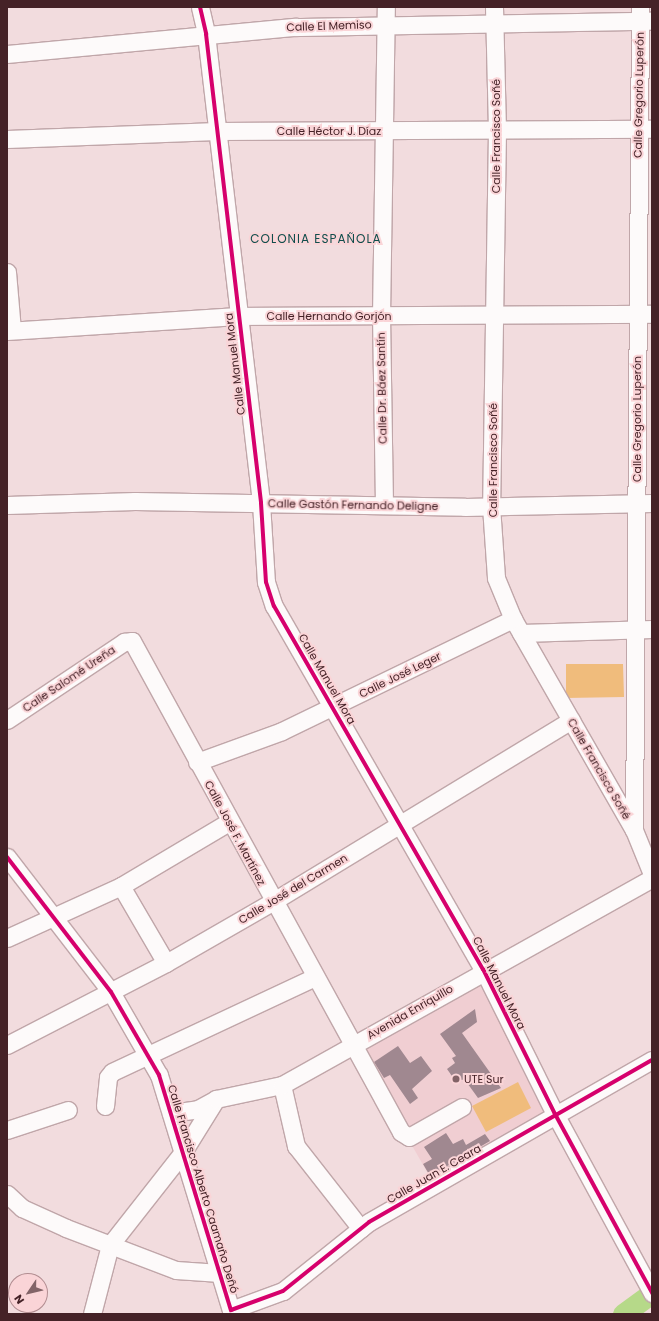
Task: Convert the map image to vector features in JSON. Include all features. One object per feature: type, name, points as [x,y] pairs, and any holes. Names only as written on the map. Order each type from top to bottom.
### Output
[{"type":"street","name":"Calle Manuel Mora","points":[[200,7],[206,34],[261,503],[266,582],[274,606],[400,823],[483,970],[555,1114],[652,1293]]},
{"type":"street","name":"Calle Francisco Soñé","points":[[494,7],[497,131],[491,506],[496,578],[517,626],[634,830],[652,874]]},
{"type":"street","name":"Calle El Memiso","points":[[7,54],[386,15],[494,25],[644,17]]},
{"type":"street","name":"Calle Dr. Báez Santín","points":[[384,506],[381,316],[386,15]]},
{"type":"street","name":"Calle Gregorio Luperón","points":[[634,830],[644,629],[644,17]]},
{"type":"street","name":"Calle Héctor J. Díaz","points":[[7,139],[217,130],[497,131],[645,129]]},
{"type":"street","points":[[7,272],[10,330]]},
{"type":"street","name":"Calle Hernando Gorjón","points":[[10,330],[238,316],[494,317],[644,314]]},
{"type":"street","name":"Calle Gastón Fernando Deligne","points":[[7,505],[261,503],[384,506],[491,506],[644,503]]},
{"type":"street","name":"Calle José Leger","points":[[197,762],[333,707],[517,626],[644,629]]},
{"type":"street","name":"Calle Salomé Ureña","points":[[7,720],[124,642],[132,641]]},
{"type":"street","name":"Calle José F. Martínez","points":[[132,641],[272,902],[354,1044],[401,1132],[409,1137],[462,1107]]},
{"type":"street","name":"Calle José del Carmen","points":[[7,1045],[166,964],[272,902],[571,720]]},
{"type":"street","points":[[7,938],[54,915],[121,886],[229,822]]},
{"type":"street","name":"Calle Francisco Alberto Caamaño Deñó","points":[[7,857],[54,915],[110,992],[159,1075],[231,1310]]},
{"type":"street","name":"Avenida Enriquillo","points":[[171,1113],[198,1109],[216,1099],[282,1085],[483,970],[652,878]]},
{"type":"street","points":[[121,886],[166,964]]},
{"type":"street","points":[[105,1106],[108,1077],[148,1056],[315,977]]},
{"type":"street","name":"Calle Juan E. Ceara","points":[[231,1310],[283,1291],[361,1229],[555,1114],[652,1060]]},
{"type":"street","points":[[282,1085],[296,1146],[361,1229]]},
{"type":"street","points":[[92,1314],[110,1245],[183,1152],[216,1099]]},
{"type":"street","points":[[7,1130],[68,1110]]},
{"type":"street","points":[[7,1194],[22,1208],[110,1245],[176,1270],[220,1273]]},
{"type":"shaded area","points":[[566,664],[623,664],[624,697],[566,698]]},
{"type":"shaded area","name":"UTE Sur","points":[[483,969],[555,1114],[434,1184],[354,1044]]},
{"type":"shaded area","points":[[518,1082],[531,1108],[486,1132],[472,1106]]},
{"type":"building","points":[[475,1009],[477,1022],[462,1033],[501,1088],[478,1098],[465,1080],[454,1079],[447,1069],[455,1063],[452,1058],[456,1056],[440,1034]]},
{"type":"building","points":[[398,1046],[410,1063],[421,1056],[432,1071],[412,1089],[418,1098],[410,1104],[390,1075],[384,1078],[374,1062]]},
{"type":"building","points":[[446,1133],[453,1144],[463,1139],[466,1145],[485,1134],[490,1141],[430,1176],[423,1164],[432,1159],[424,1147]]},
{"type":"waterway","points":[[623,1314],[652,1293]]},
{"type":"cycle path","points":[[200,7],[206,34],[261,503],[266,582],[274,606],[483,969],[555,1114],[652,1293]]},
{"type":"cycle path","points":[[7,857],[111,992],[159,1075],[231,1310],[283,1291],[369,1222],[652,1060]]},
{"type":"place","name":"UTE Sur","points":[[456,1079]]},
{"type":"district","name":"COLONIA ESPAÑOLA","points":[[316,239]]}]
